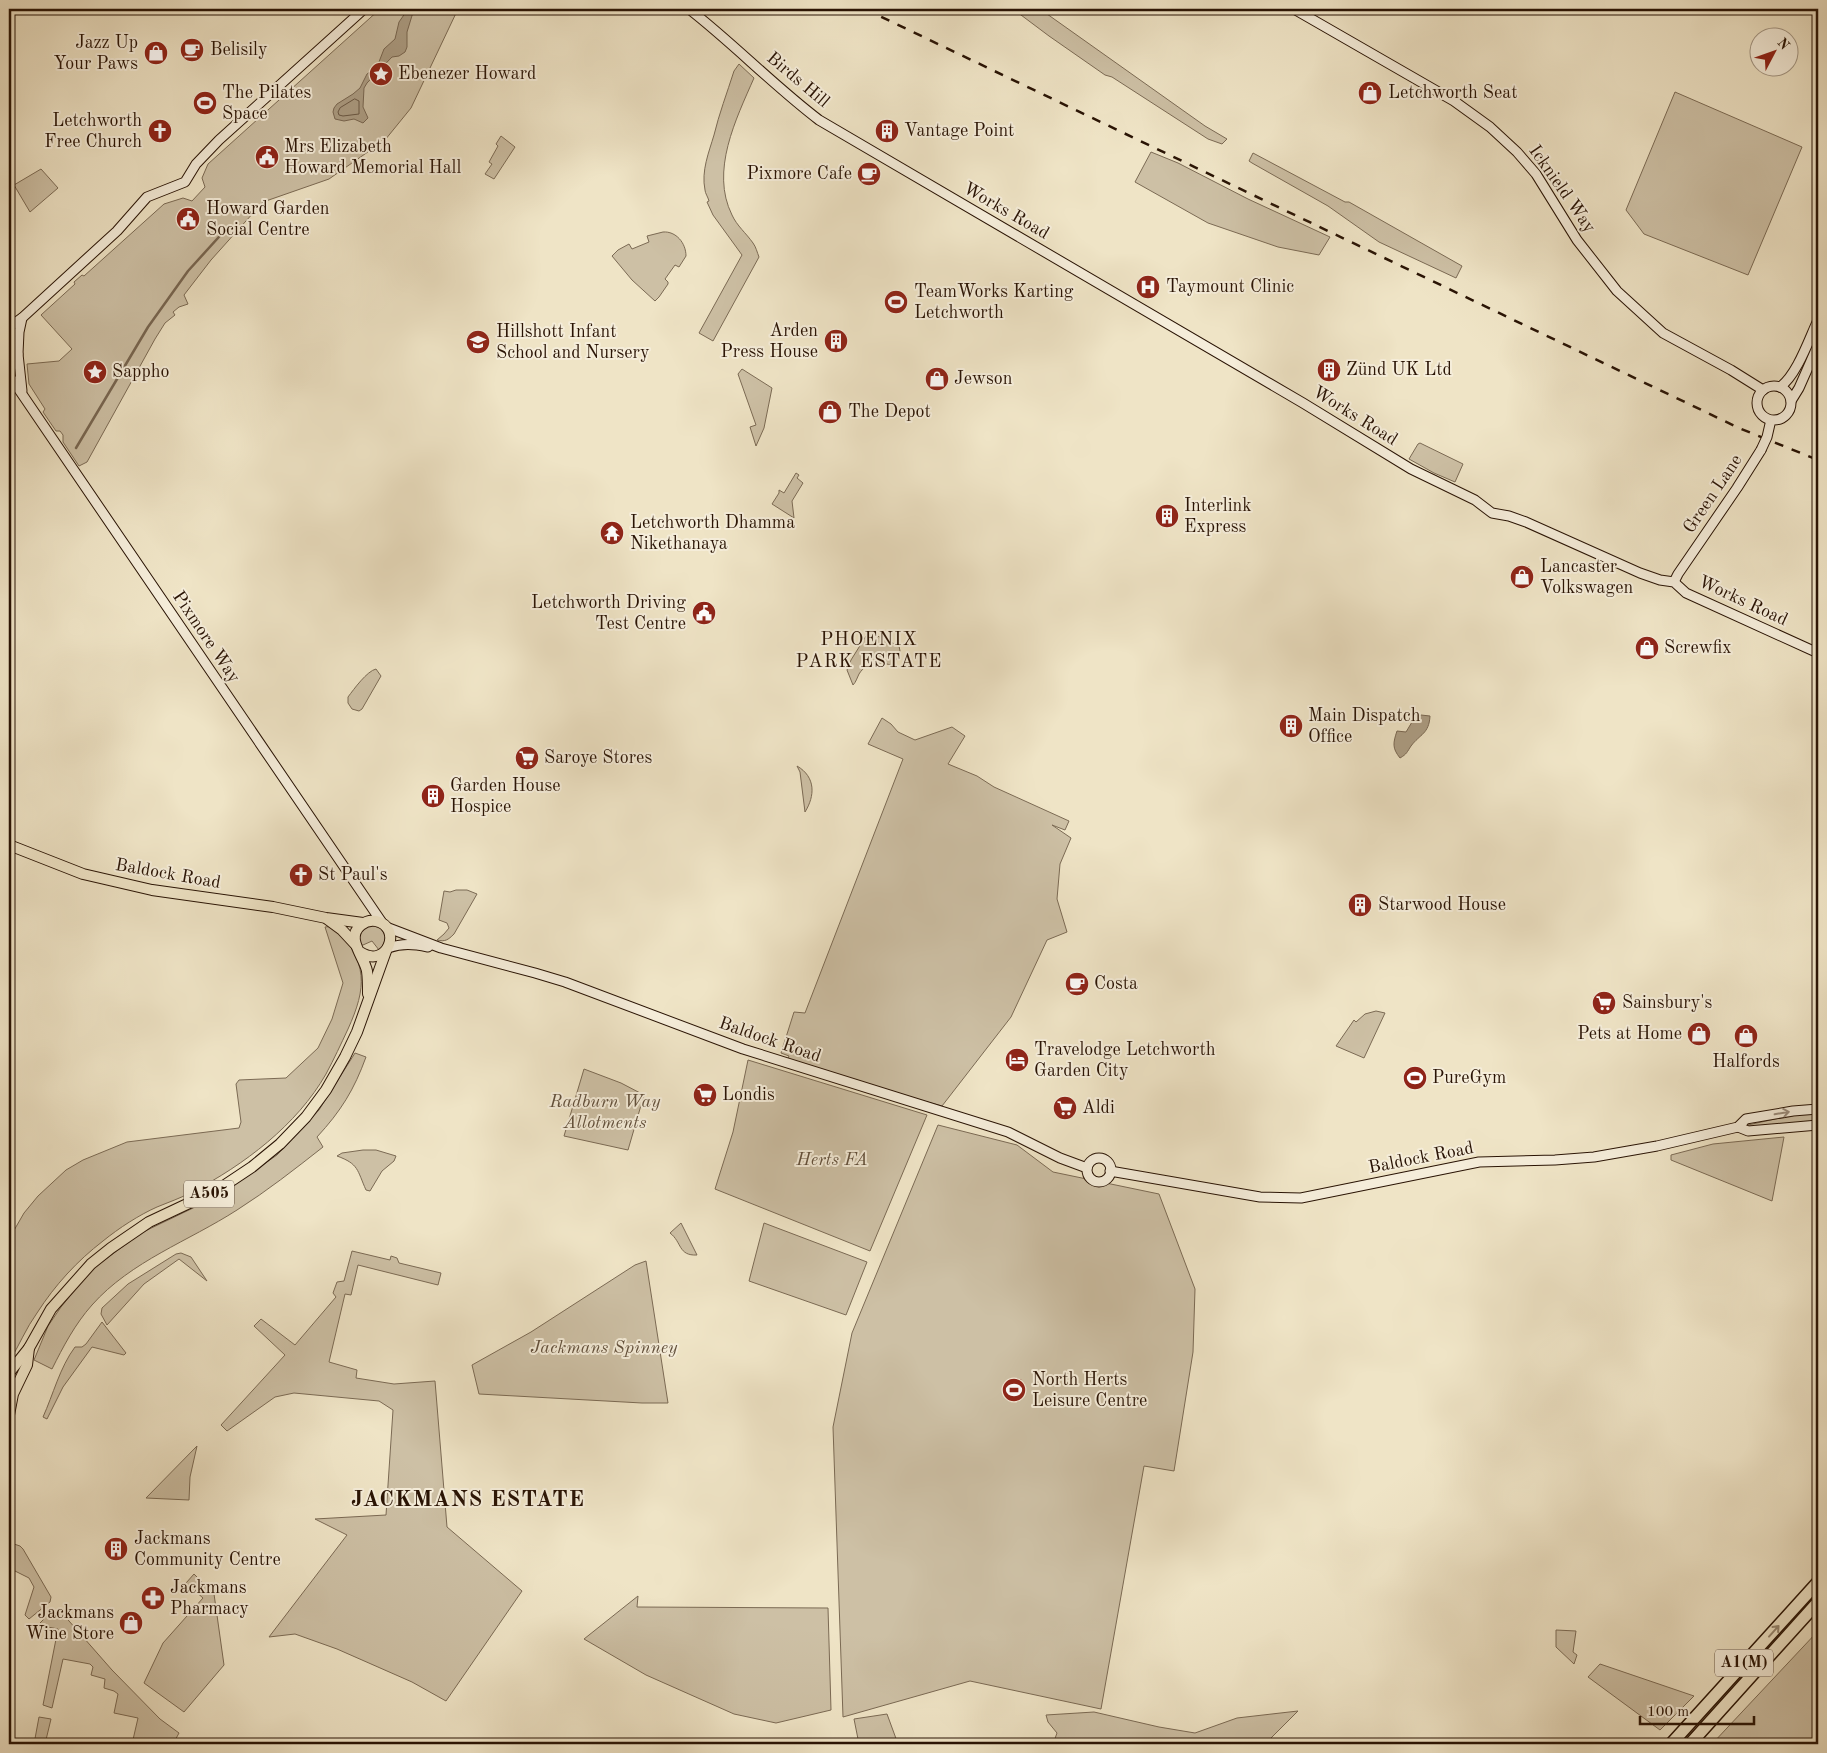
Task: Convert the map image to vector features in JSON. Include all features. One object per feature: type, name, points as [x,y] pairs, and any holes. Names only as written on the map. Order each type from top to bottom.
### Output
[{"type":"highway","name":"A1(M)","points":[[1671,1744],[1818,1582]]},
{"type":"highway","name":"A1(M)","points":[[1690,1744],[1818,1602]]},
{"type":"main road","name":"Baldock Road","points":[[9,845],[82,874],[152,890],[326,918],[365,922]]},
{"type":"main road","name":"Baldock Road","points":[[326,918],[342,930],[358,948]]},
{"type":"main road","points":[[372,921],[385,926],[390,937],[387,949],[380,955],[366,956],[358,948],[356,932],[365,922],[372,921]]},
{"type":"main road","name":"A505","points":[[358,948],[367,971],[368,996]]},
{"type":"main road","name":"A505","points":[[9,1373],[29,1348],[51,1309],[64,1292],[91,1264],[149,1222],[219,1189],[252,1167],[280,1144],[306,1117],[346,1058],[387,949]]},
{"type":"main road","name":"A505","points":[[10,1400],[27,1365],[29,1348]]},
{"type":"main road","points":[[9,1415],[10,1400]]},
{"type":"street","points":[[9,327],[22,318],[117,231],[147,197],[185,182],[196,164],[219,140],[364,9]]},
{"type":"street","name":"Birds Hill","points":[[689,9],[804,108],[826,124],[894,164]]},
{"type":"street","name":"Icknield Way","points":[[1294,9],[1454,101],[1490,127],[1518,152],[1536,174],[1577,240],[1617,291],[1663,333],[1763,390]]},
{"type":"street","name":"Works Road","points":[[894,164],[1411,469],[1475,500],[1492,513],[1526,522],[1640,573],[1660,580],[1674,582],[1686,593],[1818,652]]},
{"type":"street","name":"Pixmore Way","points":[[22,318],[18,354],[23,394]]},
{"type":"street","points":[[1780,387],[1786,384],[1792,374],[1818,320]]},
{"type":"street","points":[[9,331],[13,333],[18,342]]},
{"type":"street","points":[[1791,401],[1787,392],[1780,387],[1772,386],[1763,390],[1759,395],[1757,406],[1759,412],[1770,423],[1786,414],[1818,344]]},
{"type":"street","points":[[9,363],[18,354]]},
{"type":"street","name":"Pixmore Way","points":[[9,375],[385,926]]},
{"type":"street","name":"Green Lane","points":[[1674,582],[1749,471],[1767,437],[1770,423]]},
{"type":"street","name":"Pixmore Way","points":[[364,897],[365,922]]},
{"type":"street","name":"Baldock Road","points":[[385,926],[440,948],[565,982],[743,1049],[1008,1132],[1060,1158],[1087,1168]]},
{"type":"street","name":"Baldock Road","points":[[387,949],[400,944],[440,948]]},
{"type":"street","name":"Baldock Road","points":[[1110,1171],[1260,1197],[1301,1198],[1479,1162],[1594,1157],[1657,1146],[1738,1127],[1746,1119],[1818,1109]]},
{"type":"street","name":"Baldock Road","points":[[1738,1127],[1748,1131],[1818,1125]]},
{"type":"street","points":[[1099,1158],[1106,1161],[1110,1171],[1107,1179],[1096,1182],[1089,1177],[1087,1168],[1091,1161],[1099,1158]]},
{"type":"green space","points":[[380,9],[458,9],[411,108],[385,140],[329,179],[263,202],[211,260],[184,295],[188,304],[179,307],[173,312],[175,315],[165,323],[87,462],[79,466],[63,442],[63,435],[60,431],[56,431],[43,412],[45,409],[29,384],[27,364],[59,361],[72,349],[41,315],[75,284],[74,282],[82,275],[84,276],[164,204],[183,198],[192,201],[205,187],[202,178],[208,164]]},
{"type":"green space","points":[[1013,9],[1040,9],[1205,126],[1227,139],[1222,144],[1208,139],[1112,77],[1105,75]]},
{"type":"green space","points":[[739,64],[754,78],[728,145],[724,181],[726,198],[732,215],[736,223],[754,245],[759,257],[713,341],[699,333],[742,255],[713,215],[707,202],[709,201],[705,191],[704,176],[721,111],[734,71]]},
{"type":"green space","points":[[1675,92],[1802,147],[1748,275],[1644,234],[1626,210]]},
{"type":"green space","points":[[501,136],[515,147],[494,179],[485,174],[492,164],[489,162]]},
{"type":"green space","points":[[1151,152],[1178,163],[1248,199],[1330,237],[1319,255],[1278,247],[1208,223],[1135,182]]},
{"type":"green space","points":[[1253,153],[1345,202],[1349,202],[1462,266],[1456,278],[1379,242],[1328,206],[1249,161]]},
{"type":"green space","points":[[41,169],[58,188],[30,212],[14,185]]},
{"type":"green space","points":[[663,232],[672,233],[682,242],[686,256],[679,267],[675,265],[665,279],[668,284],[655,301],[632,280],[612,256],[629,244],[632,249],[649,242],[647,236]]},
{"type":"green space","points":[[742,369],[772,388],[764,428],[756,446],[750,427],[756,425],[738,374]]},
{"type":"green space","points":[[1420,443],[1463,464],[1455,482],[1409,459]]},
{"type":"green space","points":[[796,473],[799,475],[797,478],[803,483],[792,501],[794,518],[772,504],[779,490],[784,493]]},
{"type":"green space","points":[[873,634],[899,646],[900,651],[893,666],[884,663],[870,664],[862,670],[853,685],[847,670],[866,636]]},
{"type":"green space","points":[[376,669],[381,676],[362,709],[359,711],[352,709],[348,703],[348,697],[372,670]]},
{"type":"green space","points":[[882,718],[898,732],[915,740],[952,727],[965,736],[948,764],[977,776],[994,787],[1069,821],[1065,830],[1052,825],[1071,838],[1060,864],[1057,899],[1067,932],[1047,940],[1011,1017],[942,1106],[786,1063],[789,1056],[781,1053],[794,1012],[805,1013],[903,759],[868,744]]},
{"type":"green space","points":[[797,766],[803,770],[811,781],[811,800],[805,812],[800,772]]},
{"type":"green space","points":[[467,890],[477,894],[454,934],[446,940],[437,940],[449,928],[447,923],[439,920],[444,891]]},
{"type":"green space","points":[[371,925],[381,928],[386,937],[382,948],[379,950],[372,941],[359,945],[361,932]]},
{"type":"green space","points":[[335,926],[354,952],[359,964],[361,988],[359,1000],[348,1029],[326,1074],[314,1093],[285,1127],[250,1156],[192,1192],[136,1218],[109,1236],[84,1257],[59,1283],[44,1303],[29,1325],[9,1362],[9,1239],[24,1213],[38,1196],[66,1170],[83,1160],[127,1142],[239,1128],[241,1122],[236,1084],[239,1080],[286,1078],[318,1048],[332,1019],[343,983],[325,927]]},
{"type":"green space","points":[[1376,1011],[1385,1013],[1364,1058],[1336,1046],[1354,1020],[1356,1022],[1365,1014]]},
{"type":"green space","points":[[355,1053],[366,1057],[357,1080],[346,1100],[317,1137],[323,1147],[248,1203],[124,1276],[92,1305],[80,1320],[52,1369],[34,1360],[48,1326],[91,1270],[141,1233],[216,1197],[277,1155],[319,1110]]},
{"type":"green space","name":"Herts FA","points":[[748,1060],[927,1115],[870,1251],[715,1189],[733,1132]]},
{"type":"green space","name":"Radburn Way Allotments","points":[[584,1069],[621,1083],[644,1095],[628,1150],[564,1136]]},
{"type":"green space","points":[[1818,1112],[1818,1122],[1748,1127],[1748,1125],[1784,1117]]},
{"type":"green space","name":"North Herts Leisure Centre","points":[[938,1125],[1017,1145],[1053,1172],[1159,1194],[1195,1289],[1193,1352],[1174,1471],[1144,1466],[1101,1709],[970,1681],[843,1717],[833,1427],[852,1333]]},
{"type":"green space","points":[[1784,1137],[1772,1201],[1671,1160],[1671,1155],[1713,1144]]},
{"type":"green space","points":[[376,1150],[396,1156],[394,1161],[382,1171],[370,1191],[366,1190],[356,1168],[350,1162],[337,1156],[342,1153]]},
{"type":"green space","points":[[681,1223],[697,1255],[691,1255],[683,1251],[670,1233]]},
{"type":"green space","points":[[764,1223],[867,1262],[846,1315],[749,1281]]},
{"type":"green space","points":[[352,1251],[390,1260],[391,1256],[397,1258],[399,1263],[441,1273],[438,1285],[358,1265],[351,1295],[345,1294],[329,1362],[357,1370],[356,1378],[394,1384],[435,1381],[447,1527],[522,1591],[446,1701],[412,1682],[337,1649],[295,1634],[269,1637],[347,1535],[315,1519],[386,1515],[393,1410],[379,1401],[294,1393],[275,1397],[227,1431],[221,1425],[285,1355],[254,1326],[261,1319],[295,1345],[336,1297],[333,1293],[337,1282],[344,1281]]},
{"type":"green space","points":[[181,1253],[191,1257],[207,1281],[179,1259],[144,1284],[107,1325],[101,1314],[102,1308],[128,1284],[176,1254]]},
{"type":"green space","name":"Jackmans Spinney","points":[[646,1261],[668,1403],[479,1394],[472,1365],[531,1332],[635,1265]]},
{"type":"green space","points":[[102,1322],[126,1353],[124,1355],[92,1347],[63,1387],[47,1419],[43,1417],[70,1355],[75,1347],[82,1347],[86,1344]]},
{"type":"green space","points":[[197,1446],[190,1477],[189,1500],[146,1498]]},
{"type":"green space","points":[[14,1544],[23,1549],[51,1597],[50,1602],[29,1619],[25,1615],[34,1587],[29,1578],[9,1568],[9,1545]]},
{"type":"green space","points":[[194,1574],[214,1594],[224,1665],[184,1712],[144,1683],[163,1643],[203,1598],[186,1583]]},
{"type":"green space","points":[[638,1596],[637,1607],[828,1608],[831,1710],[776,1723],[734,1714],[646,1675],[584,1639]]},
{"type":"green space","points":[[56,1611],[62,1613],[112,1670],[160,1719],[179,1733],[173,1744],[132,1744],[138,1718],[114,1713],[118,1694],[104,1688],[105,1679],[91,1675],[93,1667],[90,1664],[63,1659],[52,1708],[43,1705],[58,1629],[38,1625],[50,1613]]},
{"type":"green space","points":[[1556,1630],[1576,1631],[1573,1652],[1577,1655],[1574,1664],[1556,1647]]},
{"type":"green space","points":[[1818,1631],[1818,1744],[1712,1744]]},
{"type":"green space","points":[[1600,1664],[1694,1696],[1660,1730],[1588,1677]]},
{"type":"green space","points":[[1298,1711],[1265,1744],[1053,1744],[1057,1733],[1048,1722],[1046,1715],[1094,1712],[1195,1733],[1237,1718]]},
{"type":"green space","points":[[887,1714],[898,1744],[859,1744],[854,1719]]},
{"type":"green space","points":[[39,1717],[51,1719],[45,1744],[34,1744]]},
{"type":"water","points":[[408,9],[414,9],[407,32],[405,52],[399,56],[392,57],[364,88],[363,107],[368,118],[363,123],[354,119],[344,121],[335,119],[334,108],[360,88],[367,74],[377,67],[384,49],[395,39],[399,22]]},
{"type":"water","points":[[1421,715],[1430,716],[1428,727],[1406,754],[1400,758],[1394,745],[1397,731],[1406,732],[1412,722]]},
{"type":"waterway","points":[[76,448],[148,327],[188,271],[227,228]]},
{"type":"railway","points":[[865,9],[1739,428],[1818,460]]},
{"type":"place","name":"Belisily","points":[[192,50]]},
{"type":"place","name":"Jazz Up Your Paws","points":[[156,53]]},
{"type":"place","name":"Ebenezer Howard","points":[[381,74]]},
{"type":"place","name":"Letchworth Seat","points":[[1370,93]]},
{"type":"place","name":"The Pilates Space","points":[[205,103]]},
{"type":"place","name":"Letchworth Free Church","points":[[160,131]]},
{"type":"place","name":"Vantage Point","points":[[887,131]]},
{"type":"place","name":"Mrs Elizabeth Howard Memorial Hall","points":[[267,157]]},
{"type":"place","name":"Pixmore Cafe","points":[[869,174]]},
{"type":"place","name":"Howard Garden Social Centre","points":[[188,219]]},
{"type":"place","name":"Taymount Clinic","points":[[1148,287]]},
{"type":"place","name":"TeamWorks Karting Letchworth","points":[[896,302]]},
{"type":"place","name":"Arden Press House","points":[[836,341]]},
{"type":"place","name":"Hillshott Infant School and Nursery","points":[[478,342]]},
{"type":"place","name":"Zünd UK Ltd","points":[[1329,370]]},
{"type":"place","name":"Sappho","points":[[95,372]]},
{"type":"place","name":"Jewson","points":[[937,379]]},
{"type":"place","name":"The Depot","points":[[830,412]]},
{"type":"place","name":"Interlink Express","points":[[1167,516]]},
{"type":"place","name":"Letchworth Dhamma Nikethanaya","points":[[612,533]]},
{"type":"place","name":"Lancaster Volkswagen","points":[[1522,577]]},
{"type":"place","name":"Letchworth Driving Test Centre","points":[[704,613]]},
{"type":"place","name":"Screwfix","points":[[1647,648]]},
{"type":"place","name":"Main Dispatch Office","points":[[1291,726]]},
{"type":"place","name":"Saroye Stores","points":[[527,758]]},
{"type":"place","name":"Garden House Hospice","points":[[433,796]]},
{"type":"place","name":"St Paul's","points":[[301,875]]},
{"type":"place","name":"Starwood House","points":[[1360,905]]},
{"type":"place","name":"Costa","points":[[1077,984]]},
{"type":"place","name":"Sainsbury's","points":[[1604,1003]]},
{"type":"place","name":"Pets at Home","points":[[1699,1034]]},
{"type":"place","name":"Halfords","points":[[1746,1036]]},
{"type":"place","name":"Travelodge Letchworth Garden City","points":[[1017,1060]]},
{"type":"place","name":"PureGym","points":[[1415,1078]]},
{"type":"place","name":"Londis","points":[[705,1095]]},
{"type":"place","name":"Aldi","points":[[1065,1108]]},
{"type":"place","name":"North Herts Leisure Centre","points":[[1014,1390]]},
{"type":"place","name":"Jackmans Community Centre","points":[[116,1549]]},
{"type":"place","name":"Jackmans Pharmacy","points":[[153,1598]]},
{"type":"place","name":"Jackmans Wine Store","points":[[131,1623]]},
{"type":"district","name":"PHOENIX PARK ESTATE","points":[[869,651]]},
{"type":"district","name":"JACKMANS ESTATE","points":[[468,1500]]}]
